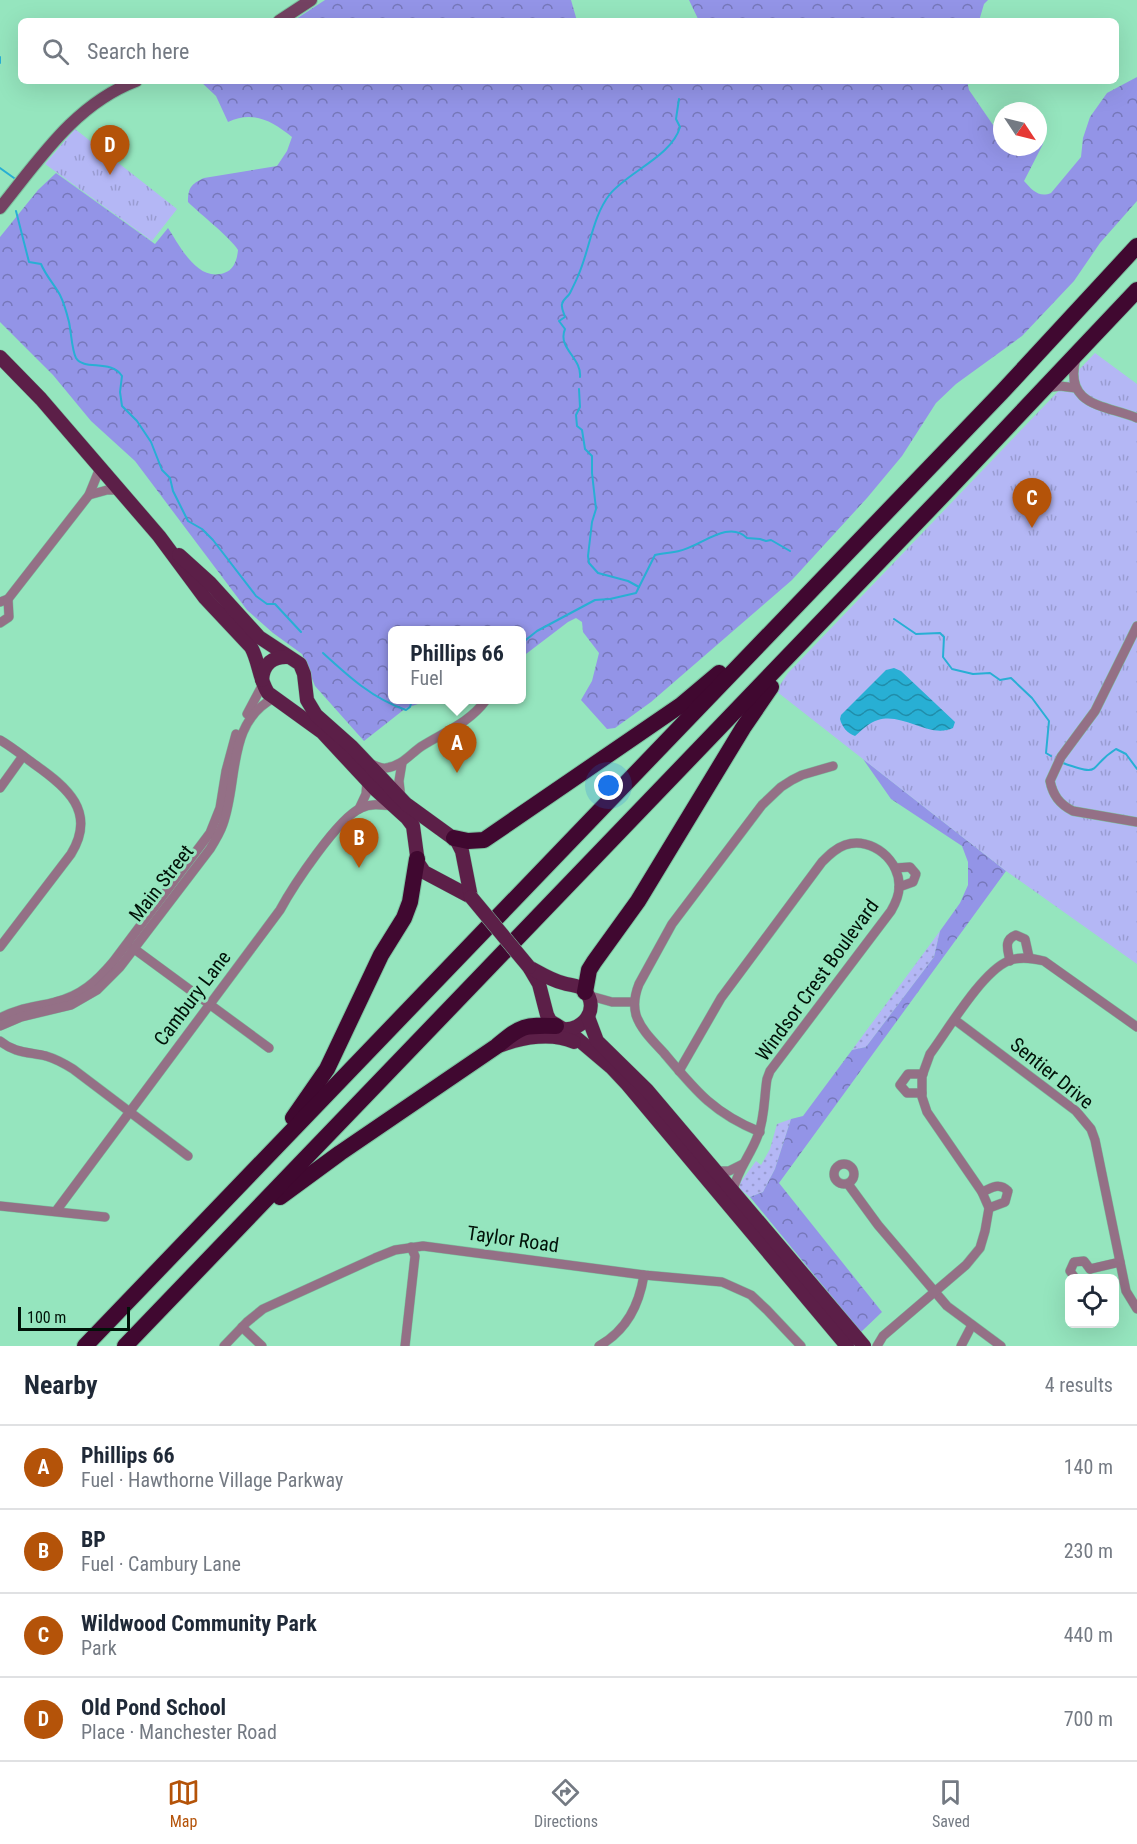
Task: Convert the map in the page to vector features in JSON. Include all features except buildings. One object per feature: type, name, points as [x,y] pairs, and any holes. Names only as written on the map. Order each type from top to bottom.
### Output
[{"type":"highway","points":[[85,1346],[1002,392],[1137,246]]},
{"type":"highway","points":[[125,1346],[1137,290]]},
{"type":"highway","points":[[451,836],[468,841],[484,840],[681,705],[750,646],[767,635]]},
{"type":"highway","points":[[586,993],[589,970],[638,901],[743,728],[801,643]]},
{"type":"highway","points":[[263,1160],[327,1068],[381,955],[404,918],[410,902],[417,855]]},
{"type":"highway","points":[[239,1228],[340,1153],[513,1033],[528,1025],[560,1028]]},
{"type":"main road","points":[[0,357],[41,399],[159,536],[205,598],[251,647],[262,682],[268,693],[322,732],[367,781],[451,836],[459,844],[471,897]]},
{"type":"main road","points":[[159,536],[210,583],[248,627],[268,644],[300,664],[310,708],[366,762],[413,826],[417,855],[422,870],[430,877],[471,897],[529,967],[539,984],[547,1015],[560,1028],[587,1047],[627,1084],[857,1345]]},
{"type":"main road","points":[[262,682],[264,669],[271,661],[277,657],[288,657]]},
{"type":"main road","points":[[277,698],[288,699],[297,694],[303,685],[304,678]]},
{"type":"main road","points":[[417,855],[423,841],[429,836],[436,834],[451,836]]},
{"type":"main road","points":[[430,877],[442,879],[452,875],[460,866],[462,855]]},
{"type":"main road","points":[[529,967],[565,984],[576,986],[586,993],[590,1002],[589,1015],[597,1041],[647,1090],[733,1191],[857,1345]]},
{"type":"main road","points":[[545,1004],[552,991],[565,984]]},
{"type":"main road","points":[[560,1028],[578,1027],[589,1015]]},
{"type":"main road","points":[[497,1046],[523,1038],[558,1036],[587,1047]]},
{"type":"street","points":[[284,18],[311,0]]},
{"type":"street","points":[[0,208],[75,119],[104,97],[130,84]]},
{"type":"street","points":[[1076,356],[1072,370],[1076,388]]},
{"type":"street","points":[[1045,388],[1067,386],[1076,388],[1095,405],[1137,418]]},
{"type":"street","points":[[0,623],[9,617],[4,601],[89,495],[100,468]]},
{"type":"street","points":[[89,495],[107,490],[119,490]]},
{"type":"street","points":[[1137,626],[1095,711],[1061,757],[1050,781],[1055,796],[1065,807],[1073,811],[1137,822]]},
{"type":"street","name":"Main Street","points":[[0,1018],[13,1011],[54,1003],[76,995],[93,984],[113,962],[204,845],[220,808],[235,736],[262,682]]},
{"type":"street","name":"Main Street","points":[[0,1026],[21,1017],[54,1010],[84,999],[106,982],[218,836],[227,809],[245,725],[257,709],[277,698]]},
{"type":"street","points":[[366,762],[385,769],[402,763],[421,747],[459,726],[475,714],[482,704]]},
{"type":"street","points":[[0,740],[59,782],[69,793],[78,807],[81,830],[70,854],[0,947]]},
{"type":"street","points":[[0,788],[23,756]]},
{"type":"street","points":[[359,808],[397,802],[402,763]]},
{"type":"street","points":[[760,1132],[728,1118],[703,1098],[640,1024],[634,1002],[639,984],[667,933],[752,816],[781,787],[802,775],[833,765]]},
{"type":"street","name":"Cambury Lane","points":[[56,1211],[280,910],[319,852],[338,828],[359,808],[366,795],[367,781]]},
{"type":"street","points":[[679,1071],[721,999],[830,854],[846,845],[869,845],[885,855],[895,868],[910,867],[916,874],[913,882],[899,887]]},
{"type":"street","name":"Windsor Crest Boulevard","points":[[733,1191],[736,1178],[760,1132],[767,1078],[775,1063],[891,910],[899,887],[895,868]]},
{"type":"street","points":[[1010,961],[1007,944],[1010,938],[1016,935],[1025,939],[1029,957]]},
{"type":"street","points":[[134,948],[269,1048]]},
{"type":"street","points":[[857,1345],[883,1336],[966,1265],[980,1248],[989,1208],[982,1192],[927,1112],[922,1093],[923,1074],[930,1054],[989,974],[1010,961],[1029,957],[1044,961],[1137,1027]]},
{"type":"street","points":[[586,993],[612,1002],[634,1002]]},
{"type":"street","points":[[589,1015],[612,1002]]},
{"type":"street","name":"Sentier Drive","points":[[955,1020],[1076,1111],[1091,1129],[1126,1291],[1137,1309]]},
{"type":"street","points":[[0,1041],[11,1050],[59,1061],[188,1156]]},
{"type":"street","points":[[922,1093],[907,1093],[900,1085],[908,1074],[923,1074]]},
{"type":"street","points":[[716,1171],[729,1171],[743,1164]]},
{"type":"street","points":[[848,1184],[878,1224],[947,1306],[972,1325],[989,1343],[1001,1346]]},
{"type":"street","points":[[982,1192],[998,1185],[1008,1191],[1005,1202],[989,1208]]},
{"type":"street","points":[[0,1206],[105,1217]]},
{"type":"street","points":[[405,1346],[415,1256],[411,1249]]},
{"type":"street","name":"Taylor Road","points":[[224,1346],[263,1310],[375,1258],[411,1249],[447,1249],[644,1275],[712,1280],[744,1291],[767,1310],[801,1346]]},
{"type":"street","points":[[1072,1274],[1070,1271],[1074,1262],[1084,1261],[1090,1269]]},
{"type":"street","points":[[1090,1269],[1120,1262]]},
{"type":"street","points":[[1088,1274],[1090,1269]]},
{"type":"street","points":[[599,1346],[614,1336],[631,1317],[637,1304],[644,1275]]},
{"type":"street","points":[[961,1346],[972,1325]]},
{"type":"street","points":[[242,1327],[262,1346]]},
{"type":"street","points":[[877,1346],[883,1336]]},
{"type":"green space","points":[[325,0],[571,0],[576,18],[298,18]]},
{"type":"green space","points":[[689,0],[988,0],[984,4],[980,18],[698,18]]},
{"type":"green space","points":[[1137,77],[1137,201],[1100,243],[1074,281],[1022,336],[956,384],[936,403],[902,456],[792,580],[651,702],[615,728],[607,729],[581,700],[592,681],[599,653],[583,632],[582,622],[576,618],[526,654],[526,626],[388,626],[388,704],[418,704],[406,708],[364,741],[315,686],[302,654],[247,610],[135,461],[91,421],[53,375],[0,322],[0,237],[38,190],[56,173],[155,244],[168,228],[190,261],[206,272],[224,273],[233,267],[238,250],[188,202],[190,190],[196,182],[204,178],[277,166],[287,151],[292,137],[270,122],[254,117],[228,122],[216,96],[203,84],[968,84],[969,90],[993,125],[993,156],[1037,156],[1024,181],[1039,194],[1051,193],[1081,157],[1083,138],[1090,117],[1107,93]]},
{"type":"green space","points":[[75,129],[177,209],[152,241],[45,164]]},
{"type":"green space","points":[[1095,353],[1137,384],[1137,964],[1006,871],[776,691],[788,673]]},
{"type":"green space","points":[[863,759],[1006,871],[779,1183],[882,1312],[861,1332],[750,1197],[763,1192],[775,1169],[791,1119],[803,1116],[852,1050],[866,1047],[934,957],[940,931],[960,903],[968,885],[968,862],[962,846],[891,799]]},
{"type":"green space","points":[[940,931],[934,957],[866,1047],[852,1050]]},
{"type":"green space","points":[[791,1119],[775,1169],[763,1192],[750,1197],[740,1189],[740,1183],[756,1161],[761,1165],[770,1149],[777,1124]]},
{"type":"water","points":[[894,668],[901,671],[955,722],[953,728],[935,730],[887,718],[872,722],[855,736],[845,729],[840,719],[841,715],[886,670]]},
{"type":"waterway","points":[[0,57],[0,63]]},
{"type":"waterway","points":[[580,377],[580,370],[564,342],[565,329],[559,321],[565,317],[563,302],[576,280],[595,223],[610,194],[627,178],[659,155],[675,137],[680,127],[676,119],[679,99]]},
{"type":"waterway","points":[[0,168],[14,178]]},
{"type":"waterway","points":[[16,211],[29,262],[41,264],[61,298],[69,322],[76,358],[85,364],[111,368],[122,376],[120,392],[122,406],[137,421],[151,442],[162,470],[170,478],[173,491],[188,521],[202,529],[213,540],[256,596],[267,604],[275,604],[301,632]]},
{"type":"waterway","points":[[579,389],[580,407],[576,415],[577,426],[582,430],[585,449],[592,456],[596,509],[592,522],[589,563],[598,573],[628,581],[639,587]]},
{"type":"waterway","points":[[526,640],[537,631],[595,600],[636,593],[655,555],[687,549],[714,536],[731,531],[747,538],[771,540],[790,551]]},
{"type":"waterway","points":[[894,619],[916,634],[940,633],[944,637],[943,657],[952,669],[973,674],[990,673],[1000,680],[1011,678],[1032,698],[1049,721],[1046,753],[1051,756]]},
{"type":"waterway","points":[[323,653],[352,678],[388,702]]},
{"type":"waterway","points":[[392,704],[406,710],[411,704]]},
{"type":"waterway","points":[[1063,763],[1090,770],[1116,749],[1126,754],[1137,769]]},
{"type":"place","name":"Old Pond School","points":[[110,175]]},
{"type":"place","name":"Wildwood Community Park","points":[[1032,528]]},
{"type":"place","name":"Phillips 66","points":[[457,773]]},
{"type":"place","name":"BP","points":[[359,868]]}]
